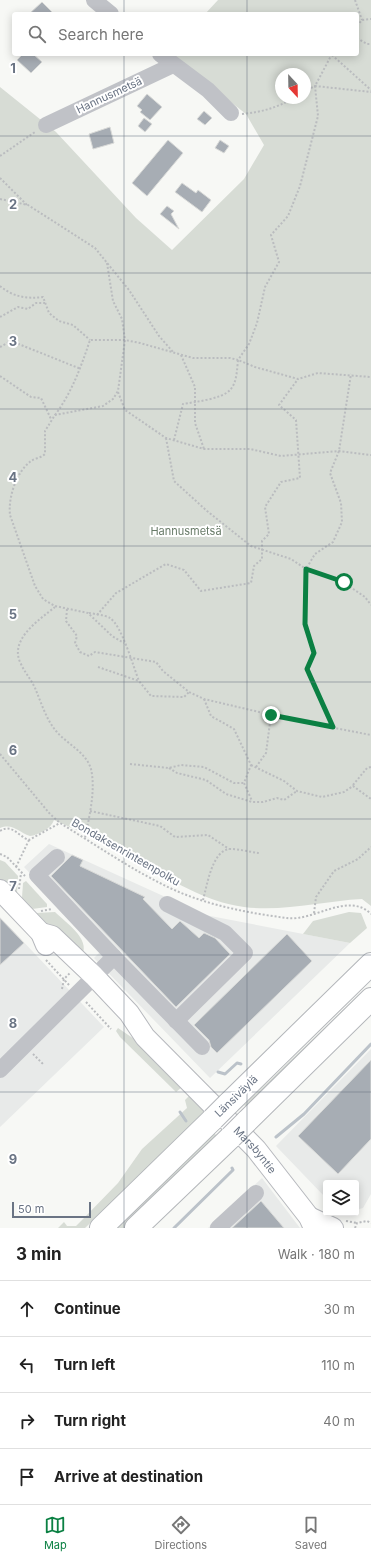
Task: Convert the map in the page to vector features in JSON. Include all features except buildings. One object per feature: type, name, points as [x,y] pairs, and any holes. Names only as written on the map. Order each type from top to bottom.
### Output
[{"type":"highway","name":"Länsiväylä","points":[[101,1228],[371,964]]},
{"type":"highway","points":[[136,1228],[371,1000]]},
{"type":"main road","name":"Marsbyntie","points":[[9,891],[41,933],[52,936],[86,985],[129,1013],[145,1037],[256,1149],[312,1222],[333,1228]]},
{"type":"street","points":[[94,0],[109,12]]},
{"type":"street","points":[[162,56],[208,90],[231,113]]},
{"type":"street","name":"Hannusmetsä","points":[[46,125],[173,65]]},
{"type":"street","points":[[57,857],[38,875],[114,957],[202,1048]]},
{"type":"street","points":[[167,904],[225,933],[245,953],[176,1021]]},
{"type":"street","points":[[0,1070],[114,957]]},
{"type":"street","points":[[218,1228],[256,1193]]},
{"type":"path","points":[[355,0],[362,20]]},
{"type":"path","points":[[359,24],[362,20],[371,19]]},
{"type":"path","points":[[359,39],[367,44],[371,44]]},
{"type":"path","points":[[311,88],[315,86],[331,56]]},
{"type":"path","points":[[334,56],[371,91]]},
{"type":"path","points":[[315,86],[371,91]]},
{"type":"path","points":[[174,440],[183,404],[220,396],[231,390],[237,375],[238,360],[249,344],[257,323],[265,287],[279,262],[271,235],[288,216],[300,186],[318,116],[315,86]]},
{"type":"path","points":[[231,113],[260,113],[277,108],[284,104]]},
{"type":"path","points":[[0,156],[46,125]]},
{"type":"path","points":[[0,178],[28,205],[95,248],[129,290],[160,336],[175,354]]},
{"type":"path","points":[[0,199],[28,205]]},
{"type":"path","points":[[55,415],[103,406],[112,400],[118,391],[125,340],[122,319],[113,301],[107,264]]},
{"type":"path","points":[[0,286],[5,290],[25,299],[43,297],[49,313],[59,321],[73,325],[90,340],[125,340],[193,358],[230,358],[298,379],[318,373],[350,374],[371,377]]},
{"type":"path","points":[[0,317],[18,307],[28,309],[36,303],[45,303]]},
{"type":"path","points":[[90,340],[81,369],[67,399],[51,419],[45,431],[45,454],[31,461],[19,474],[9,504],[10,515],[35,586],[43,599],[55,606],[110,618],[124,636],[124,643],[138,681],[151,696],[184,697],[189,692]]},
{"type":"path","points":[[0,347],[10,341],[81,369]]},
{"type":"path","points":[[181,355],[195,387],[195,423],[204,449]]},
{"type":"path","points":[[333,727],[307,669],[314,653],[305,624],[306,569],[314,554],[333,542],[342,522],[341,503],[330,473],[339,451],[350,374]]},
{"type":"path","points":[[0,376],[31,396],[41,398],[51,419]]},
{"type":"path","points":[[97,615],[116,593],[166,564],[184,570],[201,591],[251,583],[254,566],[262,559],[262,541],[269,534],[265,507],[281,482],[300,478],[296,420],[279,405],[298,379]]},
{"type":"path","points":[[118,391],[125,410],[166,438],[204,449],[250,449],[281,456],[339,451],[371,455]]},
{"type":"path","points":[[166,438],[174,481],[207,511],[251,546],[291,559],[306,569],[344,582],[364,597],[371,605]]},
{"type":"path","points":[[55,606],[24,634],[18,653],[20,663],[31,680],[47,717],[56,732],[87,760],[91,769],[92,785],[90,812],[85,838]]},
{"type":"path","points":[[67,609],[66,620],[77,636],[75,643],[80,652],[89,656],[95,652],[129,656],[156,662],[163,671],[189,692],[204,699],[271,715],[371,734]]},
{"type":"path","points":[[88,613],[112,636],[124,643]]},
{"type":"path","points":[[98,667],[138,681]]},
{"type":"path","points":[[204,699],[212,716],[234,729],[251,765],[284,781],[297,791],[322,797],[344,792],[353,786],[367,768],[371,767]]},
{"type":"path","points":[[256,767],[266,753],[271,715]]},
{"type":"path","name":"Bondaksenrinteenpolku","points":[[0,754],[50,814],[60,823],[170,888],[203,900],[255,913],[290,919],[357,905],[371,914]]},
{"type":"path","points":[[130,764],[169,768],[181,765],[204,767],[234,783],[244,783]]},
{"type":"path","points":[[251,765],[244,783],[252,802]]},
{"type":"path","points":[[169,768],[177,773],[206,780],[226,794],[252,802],[263,802],[277,798],[284,800],[297,791]]},
{"type":"path","points":[[353,786],[371,798]]},
{"type":"path","points":[[90,812],[160,826],[175,837],[208,835],[229,849],[259,853]]},
{"type":"path","points":[[16,867],[30,840],[60,823]]},
{"type":"path","points":[[0,831],[3,828],[13,829],[30,840]]},
{"type":"path","points":[[314,913],[316,897],[334,871],[358,859],[371,847]]},
{"type":"path","points":[[203,900],[214,860],[221,853],[229,849]]},
{"type":"path","points":[[9,891],[22,872]]},
{"type":"path","points":[[40,911],[55,909]]},
{"type":"path","points":[[44,956],[86,985],[111,1029]]},
{"type":"path","points":[[355,1228],[357,1223],[367,1221],[371,1222]]},
{"type":"shaded area","points":[[49,844],[205,915],[350,943],[210,1078],[94,958],[102,950],[24,867]]},
{"type":"shaded area","points":[[0,917],[104,1027],[0,1127]]},
{"type":"shaded area","points":[[371,1049],[371,1194],[363,1208],[359,1209],[359,1180],[323,1180],[323,1195],[276,1146]]},
{"type":"shaded area","points":[[262,1178],[300,1228],[208,1228]]},
{"type":"green space","name":"Hannusmetsä","points":[[218,0],[371,0],[371,906],[362,899],[289,907],[244,907],[215,900],[188,889],[136,860],[54,820],[44,831],[30,836],[12,827],[0,828],[0,87],[56,132],[136,218],[172,250],[244,179],[264,145],[246,114],[173,56],[359,56],[359,12],[207,12]]},
{"type":"green space","points":[[0,860],[5,862],[18,876],[17,893],[0,882]]},
{"type":"green space","points":[[26,881],[47,904],[47,907],[32,909],[22,898],[23,883]]},
{"type":"green space","points":[[55,912],[76,931],[80,937],[84,949],[82,955],[40,924],[36,913]]},
{"type":"green space","points":[[349,912],[361,913],[367,928],[350,943],[303,934],[313,921]]},
{"type":"green space","points":[[347,1009],[249,1109],[244,1105],[343,1010]]},
{"type":"green space","points":[[118,1028],[137,1041],[182,1087],[176,1092],[120,1037],[116,1031]]},
{"type":"green space","points":[[190,1095],[206,1112],[85,1228],[58,1228],[64,1222],[67,1226],[76,1226],[85,1217],[118,1183],[142,1149],[187,1108],[185,1100]]},
{"type":"green space","points":[[214,1133],[219,1138],[126,1228],[117,1228]]},
{"type":"waterway","points":[[276,1137],[304,1114],[371,1044]]},
{"type":"waterway","points":[[218,1072],[225,1074],[237,1063],[241,1064]]},
{"type":"waterway","points":[[180,1112],[186,1121]]},
{"type":"waterway","points":[[174,1228],[233,1170],[232,1168]]},
{"type":"route","points":[[271,715],[333,727],[307,669],[314,653],[305,624],[306,569],[344,582]]}]
